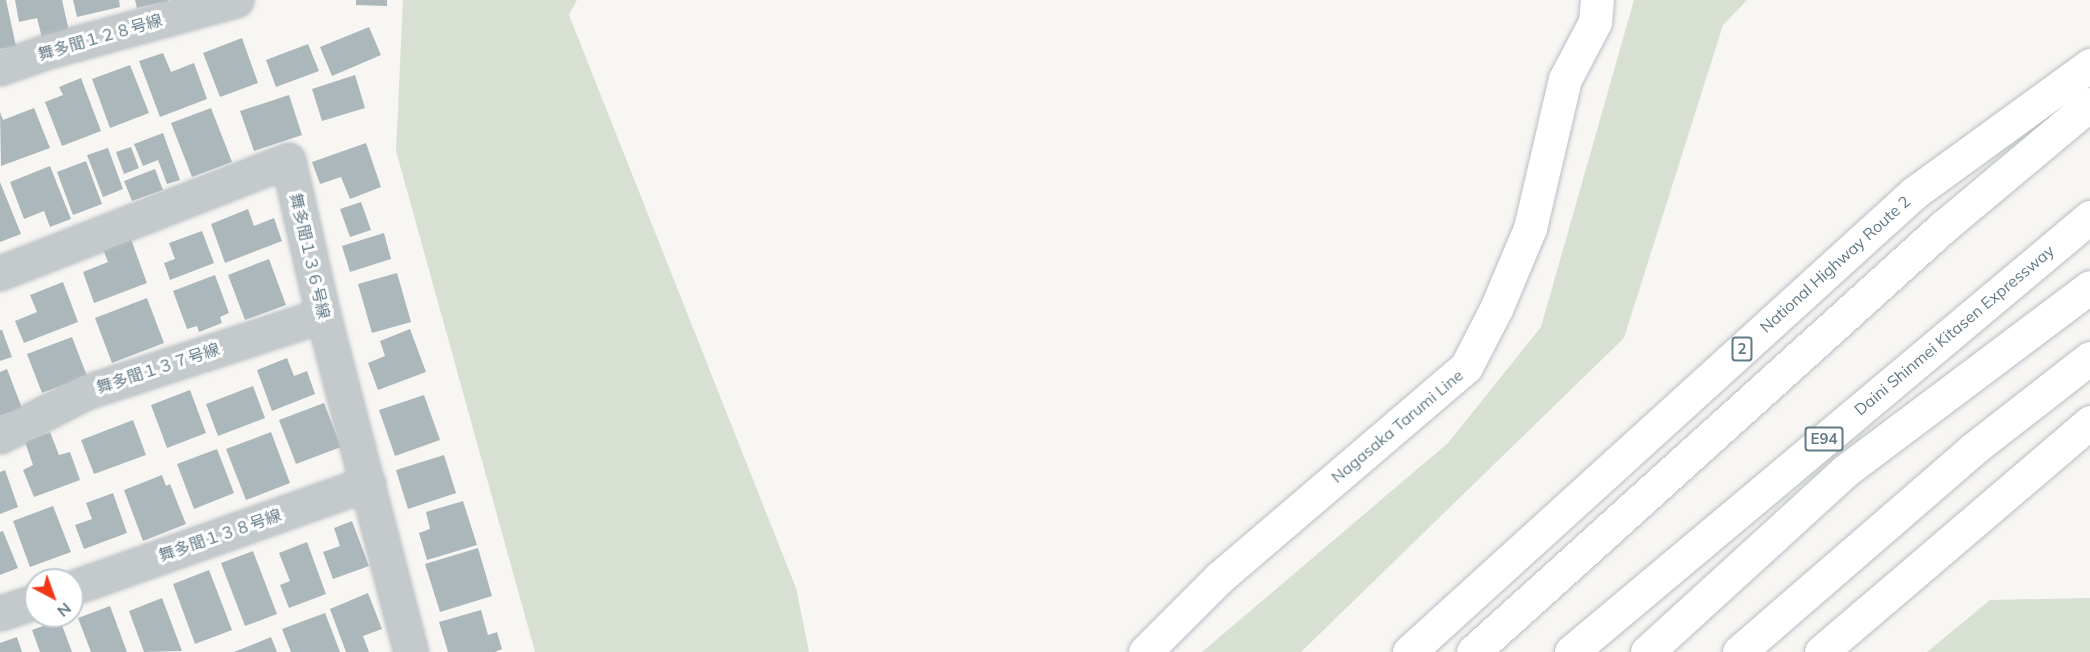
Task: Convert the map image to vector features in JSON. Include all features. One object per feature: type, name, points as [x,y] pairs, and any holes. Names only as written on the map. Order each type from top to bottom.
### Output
[{"type":"main road","name":"Nagasaka Tarumi Line","points":[[1145,652],[1220,577],[1466,367],[1496,309],[1530,228],[1565,78],[1595,22],[1597,0]]},
{"type":"main road","name":"National Highway Route 2","points":[[1409,652],[1914,193],[2090,65]]},
{"type":"main road","points":[[1473,652],[1943,227],[2090,104]]},
{"type":"main road","name":"Daini Shinmei Kitasen Expressway","points":[[1571,652],[2084,221]]},
{"type":"main road","name":"E94","points":[[1647,652],[1845,471],[2090,287]]},
{"type":"main road","points":[[1739,652],[1973,449],[2090,358]]},
{"type":"main road","points":[[1821,652],[2090,422]]},
{"type":"street","name":"舞多聞１２８号線","points":[[0,68],[48,51],[236,0]]},
{"type":"street","name":"舞多聞１３６号線","points":[[0,273],[288,160],[323,315],[411,652]]},
{"type":"street","name":"舞多聞１３７号線","points":[[0,436],[86,392],[323,315]]},
{"type":"street","name":"舞多聞１３８号線","points":[[84,584],[368,483]]},
{"type":"street","points":[[0,613],[24,605]]},
{"type":"shaded area","points":[[403,0],[577,0],[569,15],[796,588],[809,652],[535,652],[396,151]]},
{"type":"shaded area","points":[[1634,0],[1747,0],[1723,25],[1624,338],[1301,652],[1202,652],[1448,443],[1541,327]]},
{"type":"shaded area","points":[[2090,598],[2090,652],[1927,652],[1990,600]]},
{"type":"building","points":[[0,0],[6,0],[16,46],[0,49]]},
{"type":"building","points":[[15,0],[62,0],[69,31],[42,38],[37,18],[19,22]]},
{"type":"building","points":[[73,0],[119,0],[120,7],[77,17]]},
{"type":"building","points":[[135,0],[168,0],[168,1],[137,8]]},
{"type":"building","points":[[356,0],[387,0],[387,6],[356,5]]},
{"type":"building","points":[[369,27],[381,55],[332,76],[320,47]]},
{"type":"building","points":[[242,38],[258,83],[220,97],[203,53]]},
{"type":"building","points":[[308,44],[319,71],[276,87],[266,60]]},
{"type":"building","points":[[163,53],[171,72],[194,63],[207,99],[160,117],[139,61]]},
{"type":"building","points":[[130,65],[149,113],[110,128],[92,79]]},
{"type":"building","points":[[355,75],[365,108],[322,121],[312,89]]},
{"type":"building","points":[[81,78],[101,131],[62,146],[45,102],[63,95],[59,87]]},
{"type":"building","points":[[289,95],[302,135],[254,151],[240,111]]},
{"type":"building","points":[[34,108],[50,148],[1,166],[0,112],[3,120]]},
{"type":"building","points":[[211,108],[232,162],[192,177],[171,123]]},
{"type":"building","points":[[163,133],[180,180],[167,184],[158,160],[143,166],[134,144]]},
{"type":"building","points":[[366,143],[381,187],[350,199],[341,177],[320,184],[312,162]]},
{"type":"building","points":[[131,147],[139,168],[124,174],[116,152]]},
{"type":"building","points":[[108,148],[123,189],[103,197],[87,155]]},
{"type":"building","points":[[86,161],[102,204],[73,215],[57,172]]},
{"type":"building","points":[[50,166],[71,219],[50,227],[44,211],[24,219],[10,182]]},
{"type":"building","points":[[155,169],[163,190],[132,201],[124,181]]},
{"type":"building","points":[[0,182],[21,234],[0,242]]},
{"type":"building","points":[[361,202],[371,230],[350,237],[340,209]]},
{"type":"building","points":[[248,209],[254,226],[274,218],[282,241],[225,263],[211,224]]},
{"type":"building","points":[[202,231],[214,263],[170,280],[164,263],[175,259],[169,243]]},
{"type":"building","points":[[384,233],[391,259],[350,272],[342,246]]},
{"type":"building","points":[[129,234],[147,283],[94,303],[83,272],[108,262],[101,244]]},
{"type":"building","points":[[269,259],[286,305],[245,320],[228,275]]},
{"type":"building","points":[[397,273],[411,322],[372,333],[358,284]]},
{"type":"building","points":[[215,275],[229,313],[220,317],[222,323],[199,332],[197,326],[187,329],[173,291]]},
{"type":"building","points":[[63,282],[78,322],[24,343],[15,321],[37,312],[30,295]]},
{"type":"building","points":[[147,298],[164,343],[112,363],[95,318]]},
{"type":"building","points":[[410,329],[426,372],[378,390],[368,363],[385,356],[380,341]]},
{"type":"building","points":[[0,330],[2,330],[12,357],[0,361]]},
{"type":"building","points":[[72,337],[87,376],[42,393],[27,354]]},
{"type":"building","points":[[287,358],[294,376],[307,371],[315,394],[272,411],[257,370]]},
{"type":"building","points":[[7,369],[22,408],[0,416],[0,372]]},
{"type":"building","points":[[253,386],[265,418],[218,436],[206,404]]},
{"type":"building","points":[[190,390],[206,433],[167,448],[151,405]]},
{"type":"building","points":[[424,395],[440,440],[395,456],[379,410]]},
{"type":"building","points":[[324,403],[341,447],[296,464],[279,420]]},
{"type":"building","points":[[133,420],[146,455],[94,474],[81,440]]},
{"type":"building","points":[[50,432],[59,455],[70,452],[80,480],[34,497],[23,470],[33,465],[25,442]]},
{"type":"building","points":[[271,432],[290,483],[246,500],[226,449]]},
{"type":"building","points":[[217,449],[234,493],[194,509],[177,464]]},
{"type":"building","points":[[444,455],[456,493],[408,509],[396,470]]},
{"type":"building","points":[[5,470],[18,507],[0,514],[0,472]]},
{"type":"building","points":[[162,475],[166,486],[170,484],[186,524],[143,541],[124,490]]},
{"type":"building","points":[[113,493],[127,533],[84,549],[75,525],[92,519],[86,503]]},
{"type":"building","points":[[463,501],[477,545],[427,560],[419,533],[430,529],[426,512]]},
{"type":"building","points":[[53,506],[71,552],[30,567],[13,521]]},
{"type":"building","points":[[352,521],[369,566],[333,579],[323,552],[340,546],[334,528]]},
{"type":"building","points":[[3,531],[18,568],[0,575],[0,532]]},
{"type":"building","points":[[307,542],[326,594],[289,608],[280,585],[290,581],[279,553]]},
{"type":"building","points":[[478,548],[492,596],[440,612],[425,564]]},
{"type":"building","points":[[253,551],[277,614],[245,626],[221,563]]},
{"type":"building","points":[[209,570],[232,630],[195,644],[173,584]]},
{"type":"building","points":[[368,593],[382,629],[363,636],[369,652],[346,652],[330,609]]},
{"type":"building","points":[[162,598],[182,651],[144,652],[129,611]]},
{"type":"building","points":[[110,606],[127,652],[91,652],[82,628],[84,628],[84,616]]},
{"type":"building","points":[[481,610],[488,635],[497,632],[502,649],[495,652],[448,652],[439,622]]},
{"type":"building","points":[[325,613],[340,652],[291,652],[282,629]]},
{"type":"building","points":[[63,628],[72,652],[40,652],[32,630]]},
{"type":"building","points":[[17,637],[22,652],[0,652],[0,643]]},
{"type":"building","points":[[271,637],[277,652],[234,652],[259,642]]}]
